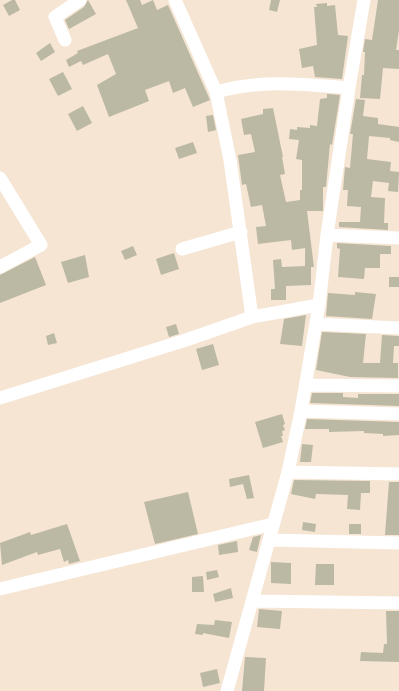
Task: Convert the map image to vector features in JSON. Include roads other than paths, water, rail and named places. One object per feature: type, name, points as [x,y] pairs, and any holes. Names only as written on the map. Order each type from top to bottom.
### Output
[{"type":"street","points":[[65,40],[56,17],[80,0]]},
{"type":"street","points":[[175,0],[216,92],[230,160],[252,317]]},
{"type":"street","points":[[227,691],[288,472],[301,412],[319,305],[327,235],[364,0]]},
{"type":"street","points":[[216,92],[235,87],[270,82],[349,88]]},
{"type":"street","points":[[0,178],[41,245],[0,267]]},
{"type":"street","points":[[182,249],[241,232]]},
{"type":"street","points":[[327,235],[399,238]]},
{"type":"street","points":[[0,398],[186,340],[252,317],[319,305]]},
{"type":"street","points":[[316,324],[399,328]]},
{"type":"street","points":[[306,385],[399,386]]},
{"type":"street","points":[[301,412],[399,414]]},
{"type":"street","points":[[288,472],[399,474]]},
{"type":"street","points":[[0,590],[273,524]]},
{"type":"street","points":[[269,540],[399,543]]},
{"type":"street","points":[[252,601],[399,603]]}]
